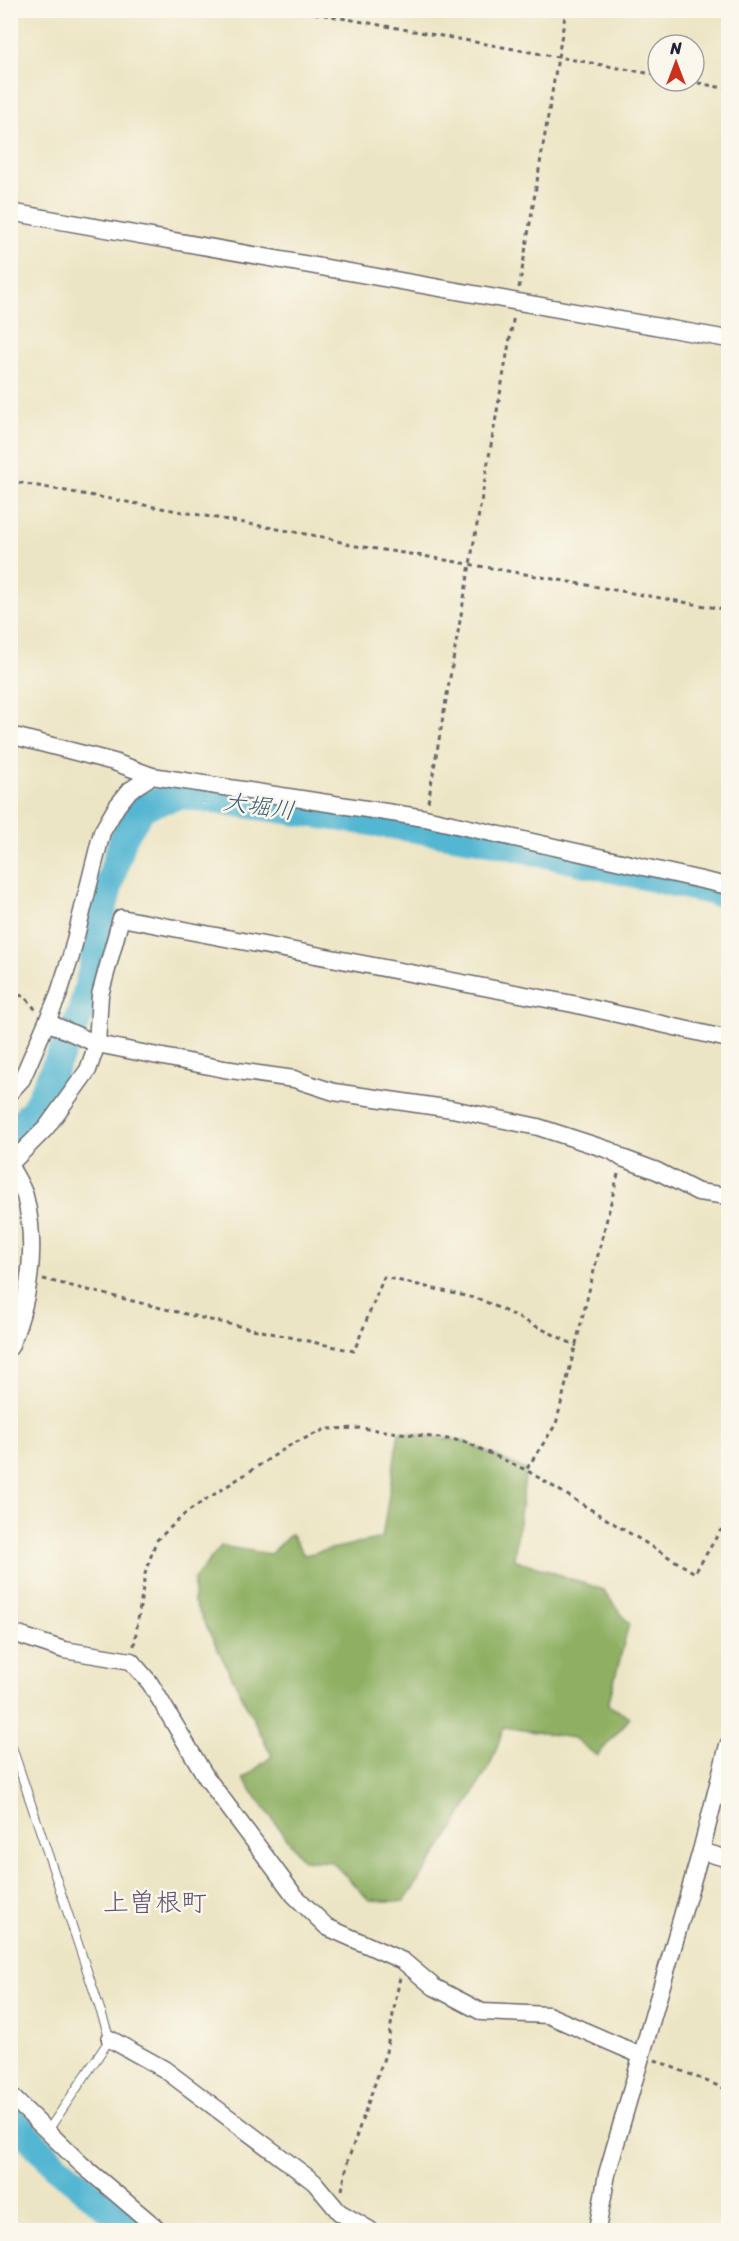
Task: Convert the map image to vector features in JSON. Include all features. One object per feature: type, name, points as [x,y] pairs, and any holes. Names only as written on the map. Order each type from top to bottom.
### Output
[{"type":"street","points":[[10,212],[729,339]]},
{"type":"street","points":[[10,735],[114,762],[152,776],[425,818],[729,886]]},
{"type":"street","points":[[10,1092],[22,1079],[58,996],[71,956],[102,832],[117,806],[130,790],[152,776]]},
{"type":"street","points":[[10,1347],[31,1276],[32,1237],[24,1194],[10,1165],[46,1128],[88,1070],[96,1044],[100,995],[121,918],[573,1004],[729,1039]]},
{"type":"street","points":[[48,1022],[96,1044],[294,1079],[334,1092],[452,1109],[538,1127],[612,1150],[622,1158],[657,1171],[698,1192],[729,1196]]},
{"type":"street","points":[[10,1632],[64,1650],[131,1660],[150,1683],[206,1777],[294,1895],[327,1927],[403,1961],[434,1987],[482,2012],[548,2015],[640,2055]]},
{"type":"street","points":[[597,2230],[607,2174],[701,1851],[729,1745]]},
{"type":"street","points":[[701,1851],[729,1859]]},
{"type":"street","points":[[110,2039],[164,2069],[314,2182],[339,2212],[370,2230]]},
{"type":"street","points":[[10,2096],[81,2164],[159,2230]]},
{"type":"lane","points":[[10,1741],[110,2039],[47,2132]]},
{"type":"path","points":[[297,10],[646,73]]},
{"type":"path","points":[[425,818],[566,10]]},
{"type":"path","points":[[706,84],[729,88]]},
{"type":"path","points":[[10,481],[317,536],[350,545],[729,610]]},
{"type":"path","points":[[10,994],[24,996],[48,1022]]},
{"type":"path","points":[[526,1470],[556,1424],[622,1158]]},
{"type":"path","points":[[31,1276],[206,1319],[354,1351],[384,1277],[482,1300],[577,1346]]},
{"type":"path","points":[[131,1660],[145,1574],[156,1541],[187,1512],[292,1444],[326,1429],[361,1428],[463,1441],[526,1470],[695,1573],[720,1531],[729,1526]]},
{"type":"path","points":[[339,2212],[348,2160],[386,2052],[403,1961]]},
{"type":"path","points":[[640,2055],[729,2090]]},
{"type":"green space","points":[[399,1432],[463,1441],[526,1470],[514,1559],[603,1590],[629,1624],[608,1705],[630,1718],[597,1756],[574,1738],[504,1727],[491,1763],[451,1833],[404,1902],[369,1900],[332,1862],[303,1860],[243,1779],[272,1756],[194,1602],[194,1579],[221,1546],[270,1554],[291,1534],[304,1555],[382,1538]]},
{"type":"waterway","name":"大堀川","points":[[10,1136],[35,1108],[81,1013],[113,871],[124,836],[144,806],[180,795],[384,824],[485,840],[728,895]]},
{"type":"waterway","points":[[10,2117],[57,2167],[135,2230]]},
{"type":"district","name":"上曽根町","points":[[155,1902]]}]
